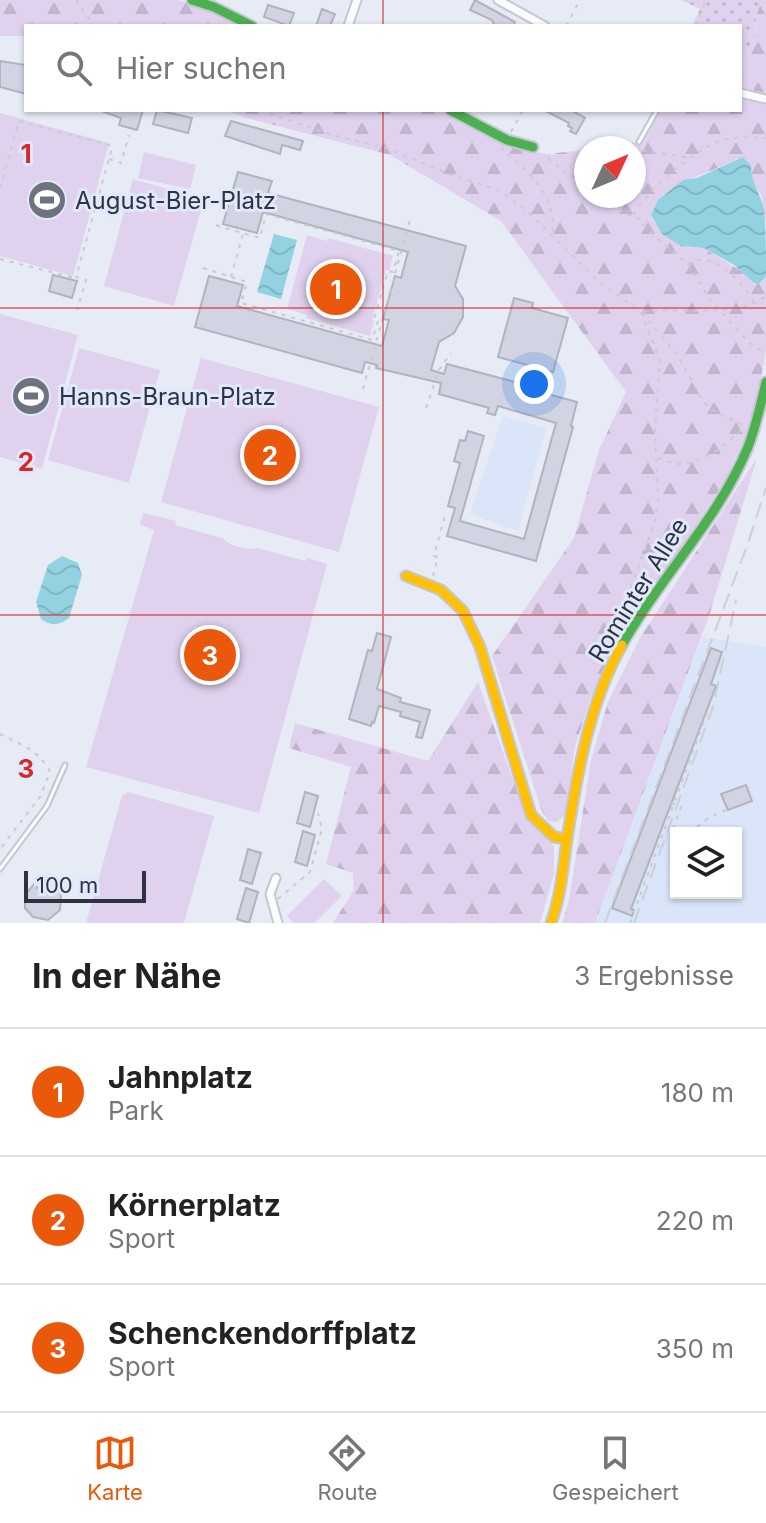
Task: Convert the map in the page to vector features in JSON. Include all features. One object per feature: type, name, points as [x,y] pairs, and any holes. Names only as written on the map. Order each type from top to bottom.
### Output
[{"type":"street","points":[[192,0],[248,24]]},
{"type":"street","points":[[349,24],[357,0]]},
{"type":"street","points":[[498,0],[541,24]]},
{"type":"street","points":[[742,93],[766,99]]},
{"type":"street","points":[[454,112],[522,146],[533,147]]},
{"type":"street","name":"Rominter Allee","points":[[551,923],[558,904],[582,751],[608,677],[623,645],[740,466],[758,422],[766,382]]},
{"type":"street","points":[[406,576],[431,585],[456,603],[475,633],[531,815],[554,837],[567,839]]},
{"type":"street","points":[[276,878],[270,894],[278,923]]},
{"type":"lane","points":[[642,136],[656,112]]},
{"type":"lane","points":[[0,869],[47,806],[65,765]]},
{"type":"path","points":[[76,0],[93,24]]},
{"type":"path","points":[[567,24],[580,0]]},
{"type":"path","points":[[696,24],[704,6],[703,0]]},
{"type":"path","points":[[266,112],[332,135],[386,148],[498,190],[525,209],[598,281],[641,312],[678,356],[703,402],[745,426],[734,439],[706,456],[680,465],[657,458]]},
{"type":"path","points":[[509,137],[522,112]]},
{"type":"path","points":[[0,188],[19,121],[112,148],[76,277]]},
{"type":"path","points":[[109,159],[121,163],[129,135]]},
{"type":"path","points":[[634,216],[642,199],[715,142],[737,137],[766,138]]},
{"type":"path","points":[[504,146],[502,150],[527,171],[544,191],[551,208],[553,235]]},
{"type":"path","points":[[646,151],[691,159]]},
{"type":"path","points":[[548,158],[574,178]]},
{"type":"path","points":[[618,208],[634,216],[688,264],[709,298],[748,342],[763,352]]},
{"type":"path","points":[[215,225],[260,238],[266,214],[400,251]]},
{"type":"path","points":[[363,389],[378,321],[374,319],[388,271],[393,272],[411,216]]},
{"type":"path","points":[[231,277],[243,233]]},
{"type":"path","points":[[374,342],[400,251]]},
{"type":"path","points":[[0,259],[86,280],[77,310]]},
{"type":"path","points":[[688,264],[701,259],[732,274],[755,303]]},
{"type":"path","points":[[203,268],[247,282],[241,303],[374,342]]},
{"type":"path","points":[[641,312],[741,307],[766,296]]},
{"type":"path","points":[[615,643],[625,603],[655,522],[655,428],[660,360],[641,312]]},
{"type":"path","points":[[426,408],[439,370],[451,353]]},
{"type":"path","points":[[431,585],[438,557],[434,556],[446,512]]},
{"type":"path","points":[[630,923],[710,705]]},
{"type":"path","points":[[0,734],[36,753],[46,762],[50,772],[40,797],[0,849]]},
{"type":"path","points":[[672,804],[681,807],[674,827]]},
{"type":"path","points":[[697,827],[733,807]]},
{"type":"path","points":[[272,904],[310,872],[322,829],[318,813]]},
{"type":"shaded area","points":[[503,416],[546,428],[518,531],[470,514]]},
{"type":"shaded area","points":[[702,637],[766,647],[766,923],[595,923]]},
{"type":"green space","points":[[0,0],[178,0],[239,24],[24,24],[24,36],[0,36]]},
{"type":"green space","points":[[681,0],[763,0],[758,9],[752,48],[742,61],[742,24],[693,24],[700,9]]},
{"type":"green space","points":[[766,0],[766,93],[742,88],[742,61],[752,48],[758,9]]},
{"type":"green space","points":[[742,99],[766,104],[766,223],[761,194],[752,184],[751,166],[737,159],[688,180],[665,194],[651,215],[654,222],[685,247],[704,248],[760,283],[766,276],[766,351],[753,419],[726,479],[614,650],[590,700],[575,747],[566,814],[557,822],[548,821],[541,809],[492,656],[574,538],[599,450],[626,392],[501,221],[390,155],[231,112],[445,112],[521,150],[574,151],[574,208],[646,208],[646,137],[660,112],[742,112]]},
{"type":"green space","name":"August-Bier-Platz","points":[[0,113],[109,143],[73,276],[0,256]]},
{"type":"green space","points":[[144,152],[196,165],[190,189],[138,178]]},
{"type":"green space","points":[[133,179],[204,199],[174,306],[104,286]]},
{"type":"green space","points":[[307,235],[393,256],[389,270],[386,270],[370,336],[306,318],[307,315],[287,309]]},
{"type":"green space","name":"Hanns-Braun-Platz","points":[[0,314],[78,335],[42,469],[0,457]]},
{"type":"green space","points":[[79,348],[160,370],[129,483],[48,460]]},
{"type":"green space","points":[[201,358],[379,407],[339,552],[161,502]]},
{"type":"green space","points":[[757,458],[709,616],[595,923],[562,923],[569,900],[591,760],[608,702],[640,638]]},
{"type":"green space","points":[[143,513],[176,521],[175,525],[222,538],[239,547],[258,548],[327,564],[259,813],[86,767],[154,530],[140,525]]},
{"type":"green space","points":[[478,682],[527,819],[554,846],[554,873],[540,923],[333,923],[354,890],[353,873],[326,864],[351,767],[289,748],[295,723],[428,761]]},
{"type":"green space","points":[[128,792],[214,816],[184,923],[86,923],[122,796]]},
{"type":"green space","points":[[324,879],[342,896],[315,923],[294,923],[287,916]]},
{"type":"water","points":[[743,157],[751,166],[752,178],[764,209],[766,276],[760,283],[754,283],[734,265],[704,248],[681,246],[662,234],[651,215],[658,200],[683,180],[697,178]]},
{"type":"water","points":[[274,234],[297,240],[281,299],[257,292]]},
{"type":"water","points":[[62,556],[78,563],[82,575],[69,618],[62,623],[51,624],[41,619],[36,602],[48,565]]},
{"type":"building","points":[[475,0],[515,22],[494,24],[492,20],[470,10]]},
{"type":"building","points":[[268,5],[294,13],[290,24],[264,17]]},
{"type":"building","points":[[322,9],[335,14],[331,24],[317,24]]},
{"type":"building","points":[[0,61],[24,65],[24,93],[0,87]]},
{"type":"building","points":[[104,112],[142,112],[137,130],[119,125],[121,118]]},
{"type":"building","points":[[156,112],[192,118],[188,133],[153,124]]},
{"type":"building","points":[[548,112],[574,112],[585,118],[576,134],[570,131],[569,123]]},
{"type":"building","points":[[231,121],[303,141],[300,150],[282,145],[280,154],[225,136]]},
{"type":"building","points":[[238,172],[272,181],[268,193],[466,246],[455,286],[463,299],[463,317],[454,333],[439,342],[431,370],[444,374],[447,364],[577,402],[536,561],[447,536],[455,508],[448,506],[460,463],[454,461],[460,440],[465,441],[468,431],[484,436],[460,521],[524,539],[556,423],[498,406],[495,415],[487,413],[489,408],[439,394],[441,383],[376,368],[377,365],[365,362],[362,373],[195,327],[209,276],[243,285],[237,306],[382,346],[389,320],[383,319],[395,276],[401,278],[408,252],[263,212],[257,233],[223,224]]},
{"type":"building","points":[[53,275],[77,281],[72,298],[49,291]]},
{"type":"building","points":[[514,298],[533,303],[532,308],[568,318],[553,372],[498,357]]},
{"type":"building","points":[[377,633],[391,637],[377,689],[401,698],[400,702],[430,710],[422,738],[416,737],[420,722],[400,716],[401,712],[379,706],[371,726],[349,719],[368,650],[372,651]]},
{"type":"building","points":[[711,648],[722,652],[711,684],[716,686],[631,909],[634,910],[632,916],[612,908]]},
{"type":"building","points":[[746,785],[752,801],[728,810],[721,794]]},
{"type":"building","points":[[305,792],[318,796],[310,827],[297,823]]},
{"type":"building","points":[[303,831],[315,835],[307,866],[295,862]]},
{"type":"building","points":[[248,849],[261,853],[252,884],[240,880]]},
{"type":"building","points":[[35,883],[37,888],[47,887],[56,893],[59,891],[61,895],[60,910],[48,920],[33,917],[25,908],[25,895]]},
{"type":"building","points":[[246,888],[258,892],[249,923],[237,919]]},
{"type":"railway","points":[[605,923],[766,488]]},
{"type":"railway","points":[[634,923],[713,707],[736,600]]},
{"type":"traffic: fast","points":[[192,0],[248,24]]},
{"type":"traffic: fast","points":[[454,112],[507,140],[533,147]]},
{"type":"traffic: fast","points":[[622,645],[736,474],[751,439],[766,382]]},
{"type":"traffic: slow","points":[[406,576],[441,590],[463,611],[480,647],[531,815],[554,837],[567,839]]},
{"type":"traffic: slow","points":[[551,923],[586,740],[601,691],[622,645]]},
{"type":"place","name":"August-Bier-Platz","points":[[47,200]]},
{"type":"place","name":"Jahnplatz","points":[[336,289]]},
{"type":"place","name":"Hanns-Braun-Platz","points":[[31,396]]},
{"type":"place","name":"Körnerplatz","points":[[270,455]]},
{"type":"place","name":"Schenckendorffplatz","points":[[210,655]]}]
